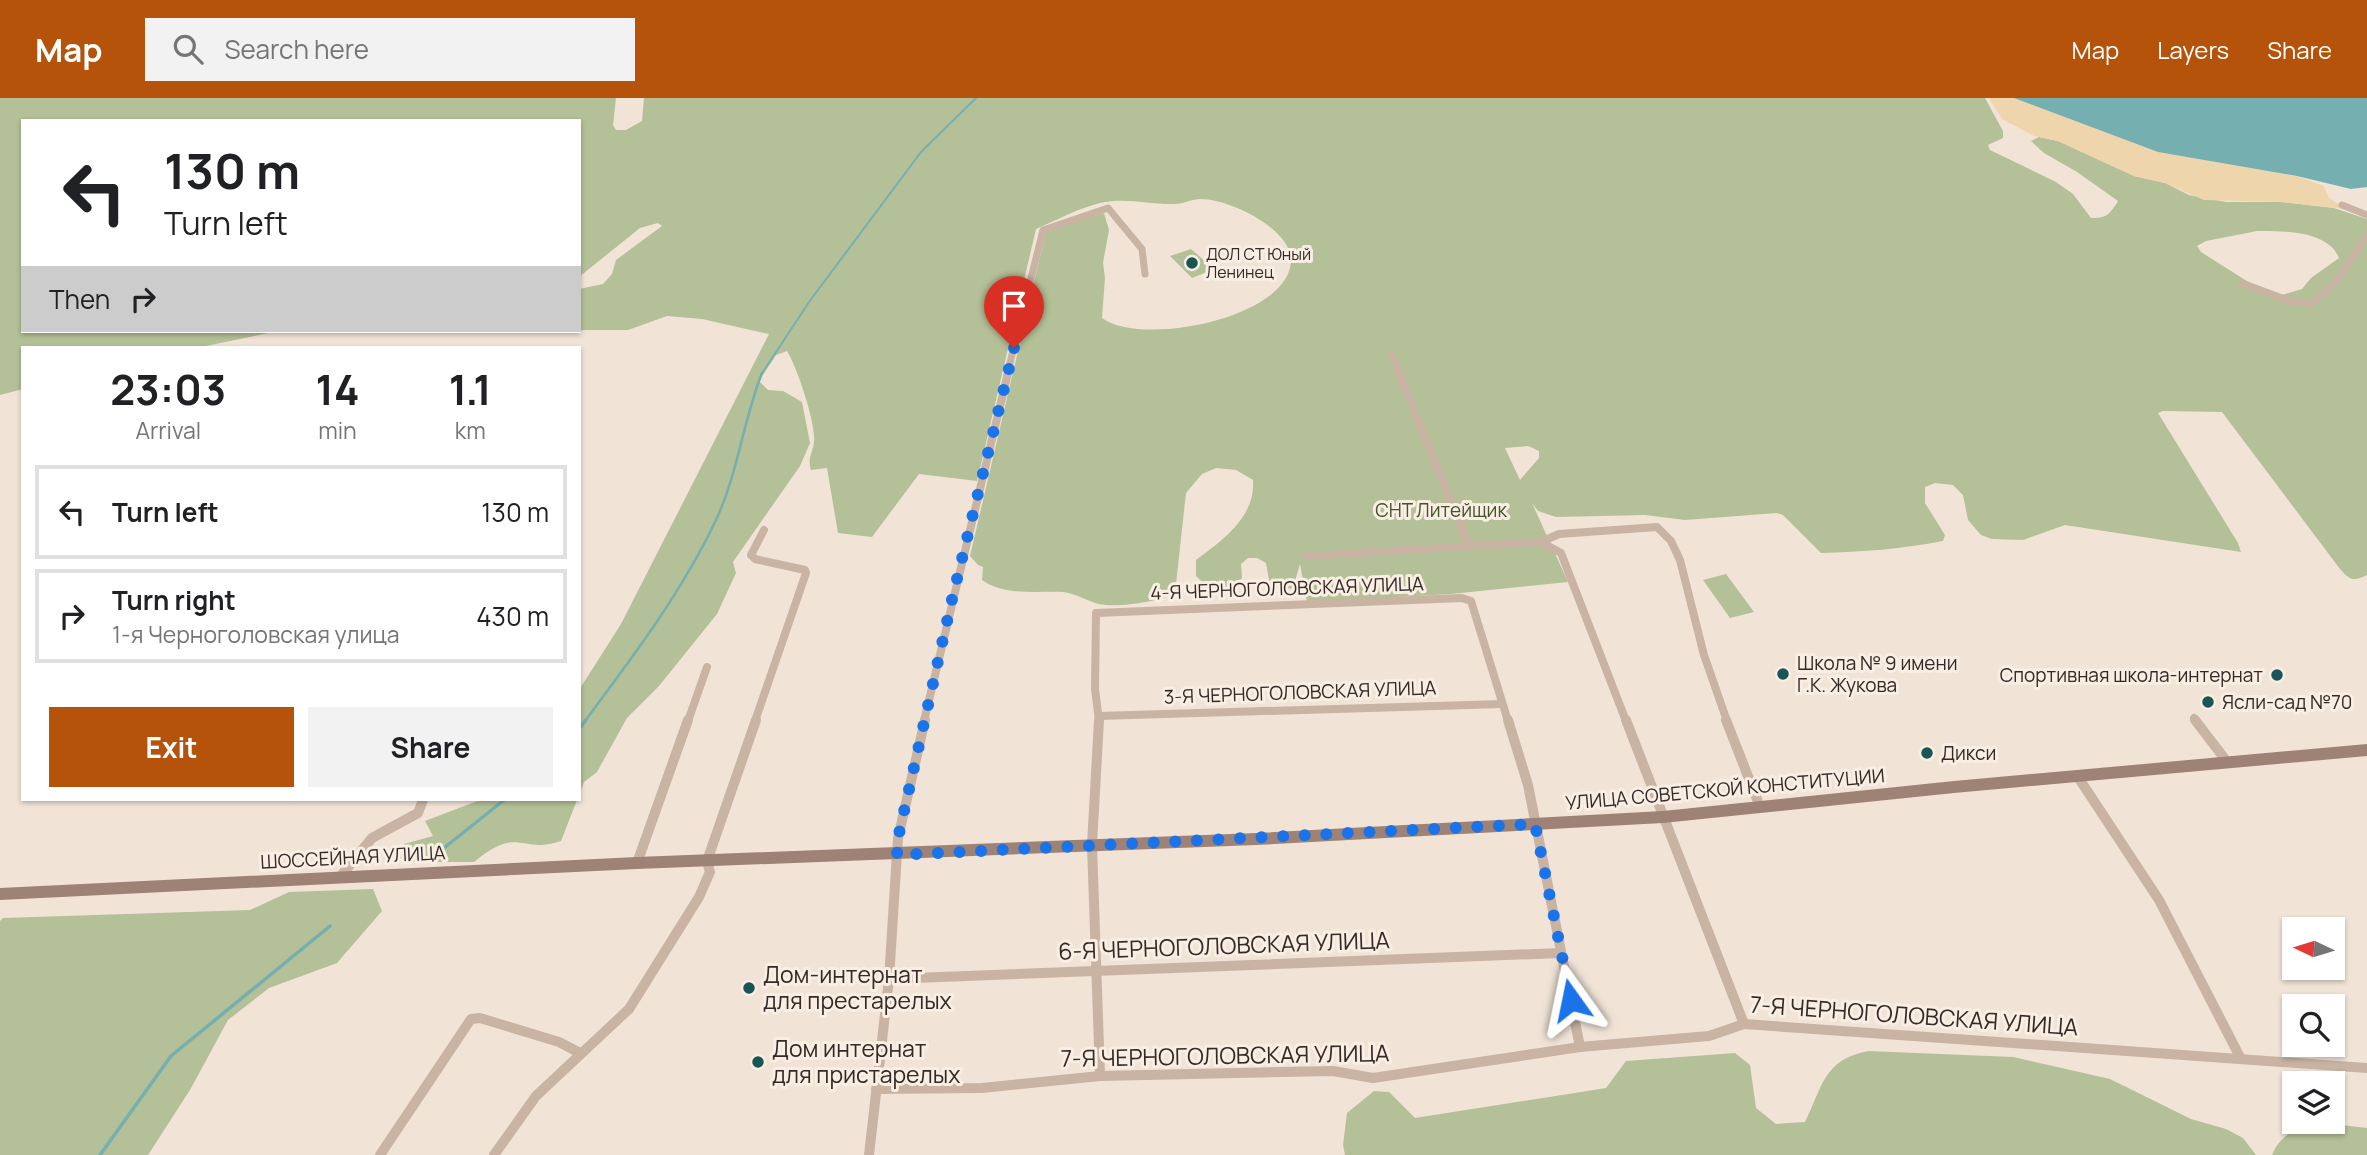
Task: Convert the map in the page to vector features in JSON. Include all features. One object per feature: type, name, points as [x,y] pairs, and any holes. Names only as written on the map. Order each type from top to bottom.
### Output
[{"type":"street","points":[[2342,205],[2367,215]]},
{"type":"street","points":[[869,1155],[889,979],[898,838],[953,595],[1043,230],[1108,208],[1142,248],[1145,274]]},
{"type":"street","points":[[2242,283],[2293,302],[2312,303],[2337,280],[2367,235]]},
{"type":"street","points":[[1392,355],[1469,546]]},
{"type":"street","points":[[1306,556],[1541,542],[1559,534],[1651,526],[1666,532],[1684,573],[1703,658],[1722,714],[1760,807]]},
{"type":"street","points":[[494,1155],[537,1096],[629,1009],[699,897],[710,872],[708,861],[806,573],[805,570],[755,559],[751,555],[764,530]]},
{"type":"street","points":[[1541,542],[1561,553],[1744,1024]]},
{"type":"street","points":[[941,593],[953,595]]},
{"type":"street","name":"4-Я ЧЕРНОГОЛОВСКАЯ УЛИЦА","points":[[1099,716],[1095,689],[1096,613],[1462,598],[1471,601],[1475,607],[1502,704]]},
{"type":"street","points":[[637,863],[707,667]]},
{"type":"street","points":[[1502,704],[1528,785],[1580,1047]]},
{"type":"street","name":"3-Я ЧЕРНОГОЛОВСКАЯ УЛИЦА","points":[[1099,716],[1502,704]]},
{"type":"street","points":[[1099,716],[1092,845],[1100,1076]]},
{"type":"street","points":[[2194,718],[2228,763]]},
{"type":"street","name":"УЛИЦА СОВЕТСКОЙ КОНСТИТУЦИИ","points":[[708,861],[1256,839],[1663,817],[2367,750]]},
{"type":"street","points":[[2078,777],[2159,900],[2241,1059]]},
{"type":"street","points":[[340,877],[372,838],[418,813],[423,801]]},
{"type":"street","name":"ШОССЕЙНАЯ УЛИЦА","points":[[0,894],[708,861]]},
{"type":"street","name":"6-Я ЧЕРНОГОЛОВСКАЯ УЛИЦА","points":[[889,979],[1561,953]]},
{"type":"street","points":[[380,1155],[471,1019],[480,1018],[559,1042],[580,1053]]},
{"type":"street","name":"7-Я ЧЕРНОГОЛОВСКАЯ УЛИЦА","points":[[876,1089],[982,1088],[1100,1076],[1333,1071],[1373,1078],[1580,1047],[1709,1036],[1744,1024],[2367,1068]]},
{"type":"green space","name":"СНТ Литейщик","points":[[0,98],[616,98],[613,125],[616,130],[626,130],[642,121],[644,98],[1985,98],[2003,131],[2003,138],[1988,145],[1990,150],[2056,182],[2073,194],[2091,218],[2108,214],[2118,201],[2044,153],[2031,141],[2039,137],[2058,141],[2134,176],[2165,183],[2189,195],[2226,202],[2281,202],[2334,208],[2367,219],[2367,575],[2358,579],[2346,576],[2222,412],[2163,411],[2158,413],[2241,552],[2065,525],[2023,540],[1992,539],[1981,535],[1968,520],[1963,495],[1953,485],[1935,483],[1925,487],[1925,503],[1945,535],[1943,541],[1851,552],[1821,553],[1783,515],[1777,513],[1685,520],[1645,515],[1556,517],[1538,511],[1532,503],[1568,582],[1451,594],[1307,602],[1300,564],[1293,588],[1282,590],[1270,585],[1266,563],[1257,558],[1248,558],[1241,564],[1242,578],[1233,591],[1215,594],[1196,576],[1196,560],[1236,526],[1253,493],[1253,480],[1236,470],[1216,468],[1202,474],[1186,493],[1175,593],[1127,605],[1107,605],[1063,592],[1010,591],[982,580],[983,567],[970,556],[1046,231],[1104,213],[1109,230],[1103,263],[1105,278],[1102,318],[1121,326],[1147,330],[1210,322],[1240,312],[1265,299],[1283,282],[1291,262],[1289,250],[1282,238],[1271,228],[1227,204],[1201,199],[1175,204],[1110,201],[1084,208],[1036,229],[977,481],[919,474],[872,537],[838,533],[827,468],[811,470],[814,433],[800,382],[787,351],[776,355],[759,381],[768,390],[783,391],[802,402],[810,443],[800,466],[733,562],[736,573],[717,614],[659,686],[627,718],[597,772],[584,782],[581,790],[581,687],[621,624],[769,334],[702,319],[667,316],[628,330],[581,330],[581,289],[603,284],[612,274],[616,260],[662,226],[658,223],[640,228],[581,275],[581,119],[21,119],[21,333],[269,333],[206,346],[21,346],[21,390],[0,395]],"holes":[[[2257,231],[2291,232],[2325,242],[2339,258],[2311,278],[2302,289],[2282,295],[2253,285],[2201,252],[2197,246],[2206,241]],[[1528,446],[1539,451],[1539,458],[1520,480],[1505,448]]]},
{"type":"green space","name":"ДОЛ СТ Юный Ленинец","points":[[1191,249],[1214,269],[1192,278],[1170,256]]},
{"type":"green space","points":[[1726,574],[1754,612],[1730,618],[1703,580]]},
{"type":"green space","points":[[477,801],[577,801],[561,841],[536,845],[510,842],[489,851],[474,862],[416,862],[398,858],[404,844],[433,836],[425,821]]},
{"type":"green space","points":[[373,889],[382,911],[337,963],[269,988],[228,1020],[190,1090],[148,1155],[0,1155],[0,921],[3,918],[250,910],[289,892]]},
{"type":"green space","points":[[1868,1051],[2013,1057],[2110,1079],[2191,1119],[2226,1129],[2243,1138],[2256,1155],[1345,1155],[1343,1145],[1347,1113],[1374,1091],[1389,1092],[1415,1118],[1606,1088],[1626,1061],[1735,1053],[1750,1065],[1756,1108],[1776,1124],[1805,1122],[1826,1076],[1833,1068],[1853,1055]]},
{"type":"green space","points":[[2345,1125],[2367,1128],[2367,1155],[2272,1155],[2290,1134],[2345,1134]]},
{"type":"sand","points":[[1989,98],[2014,98],[2158,152],[2297,176],[2324,186],[2329,198],[2346,209],[2281,202],[2204,200],[2165,183],[2134,176],[2058,141],[2034,136],[2002,119]]},
{"type":"water","points":[[2014,98],[2367,98],[2367,187],[2351,189],[2297,176],[2158,152]]},
{"type":"waterway","points":[[762,374],[809,302],[921,152],[976,98]]},
{"type":"waterway","points":[[585,721],[655,624],[703,547],[724,502],[762,374]]},
{"type":"waterway","points":[[581,726],[586,720]]},
{"type":"waterway","points":[[444,848],[503,801]]},
{"type":"waterway","points":[[100,1155],[171,1056],[330,926]]},
{"type":"place","name":"ДОЛ СТ Юный Ленинец","points":[[1192,263]]},
{"type":"place","name":"Школа № 9 имени Г.К. Жукова","points":[[1783,674]]},
{"type":"place","name":"Спортивная школа-интернат","points":[[2277,675]]},
{"type":"place","name":"Ясли-сад №70","points":[[2208,702]]},
{"type":"place","name":"Дикси","points":[[1927,753]]},
{"type":"place","name":"Дом-интернат для престарелых","points":[[749,988]]},
{"type":"place","name":"Дом интернат для пристарелых","points":[[758,1062]]},
{"type":"route","points":[[1014,348],[953,595],[898,838],[897,855],[1535,824],[1571,1000]]}]
